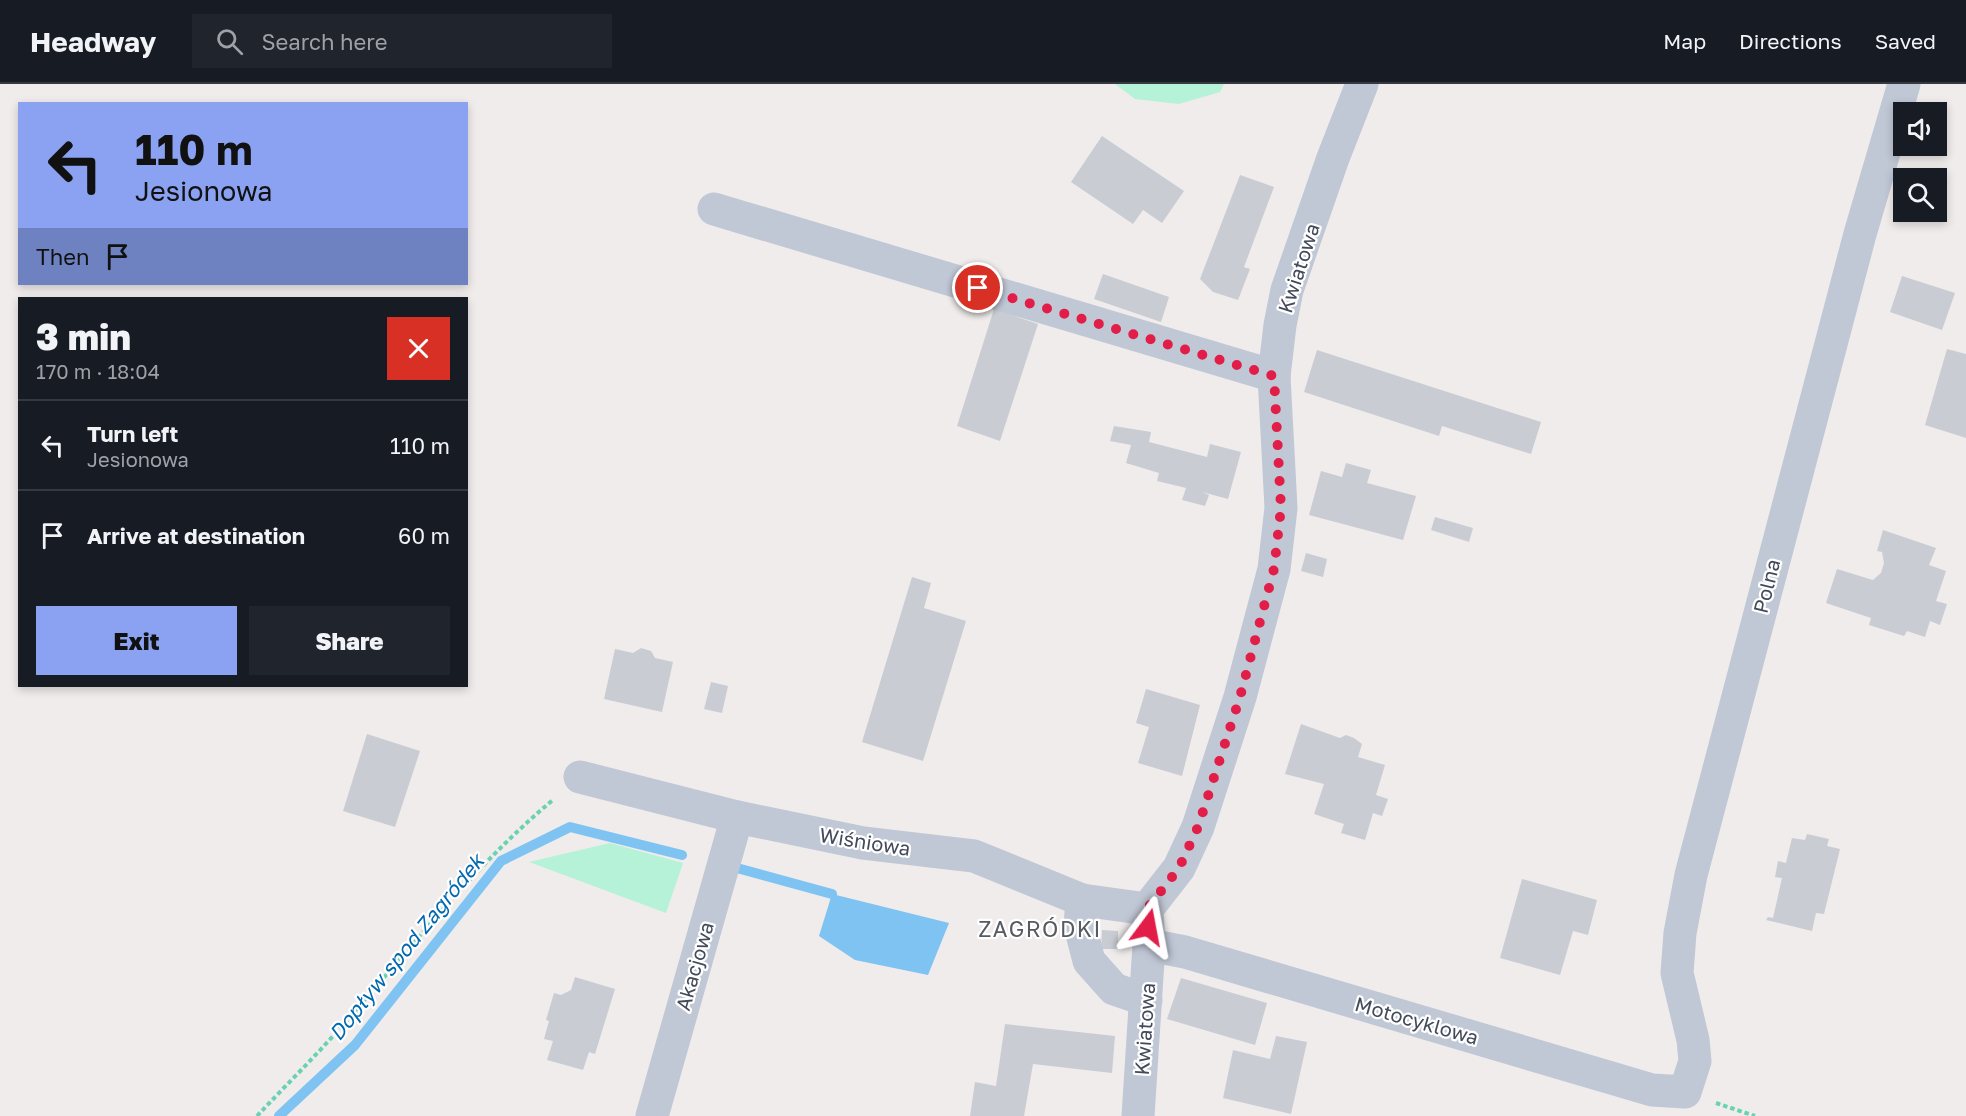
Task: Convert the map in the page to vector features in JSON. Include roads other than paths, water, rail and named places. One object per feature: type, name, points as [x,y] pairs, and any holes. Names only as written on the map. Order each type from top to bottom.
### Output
[{"type":"street","name":"Kwiatowa","points":[[1138,1116],[1149,945],[1147,909],[1179,868],[1198,827],[1240,697],[1274,569],[1281,508],[1274,376],[1287,290],[1333,158],[1362,84]]},
{"type":"street","name":"Polna","points":[[1685,1092],[1695,1061],[1693,1040],[1677,973],[1680,933],[1691,875],[1844,292],[1904,84]]},
{"type":"street","points":[[714,209],[1274,376]]},
{"type":"street","name":"Wiśniowa","points":[[580,777],[737,817],[863,843],[974,856],[1082,900],[1147,909]]},
{"type":"street","name":"Akacjowa","points":[[652,1116],[737,817]]},
{"type":"street","points":[[1082,900],[1080,926],[1089,961],[1114,989],[1146,1000]]},
{"type":"street","name":"Motocyklowa","points":[[1149,945],[1185,952],[1652,1090],[1685,1092]]},
{"type":"water","points":[[832,894],[949,923],[928,975],[855,960],[819,936]]},
{"type":"waterway","name":"Dopływ spod Zagródek","points":[[279,1116],[355,1045],[501,861],[570,827],[682,855]]},
{"type":"waterway","name":"Dopływ spod Zagródek","points":[[737,868],[832,894]]},
{"type":"district","name":"ZAGRÓDKI","points":[[1040,928]]}]
